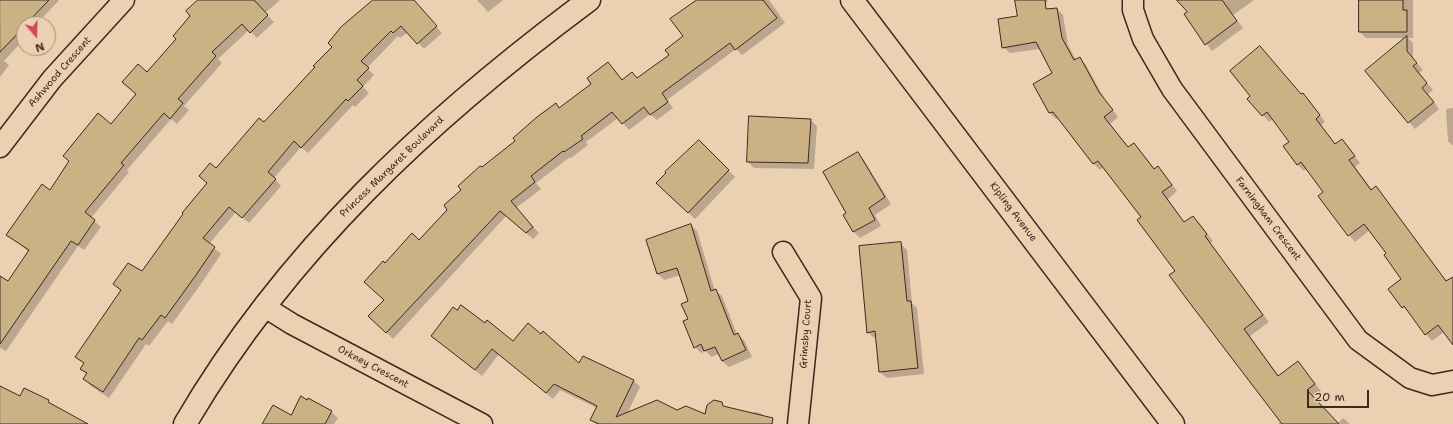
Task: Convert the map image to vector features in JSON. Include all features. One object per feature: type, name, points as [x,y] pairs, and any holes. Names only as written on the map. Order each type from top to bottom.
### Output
[{"type":"street","name":"Ashwood Crescent","points":[[0,147],[52,80],[124,0]]},
{"type":"street","name":"Princess Margaret Boulevard","points":[[185,424],[206,388],[230,353],[265,307],[339,218],[395,161],[454,106],[500,68],[589,0]]},
{"type":"street","name":"Kipling Avenue","points":[[852,0],[1173,424]]},
{"type":"street","name":"Farningham Crescent","points":[[1133,0],[1133,10],[1143,40],[1172,89],[1358,340],[1410,378],[1432,385],[1453,381]]},
{"type":"street","name":"Grimsby Court","points":[[783,252],[811,298],[798,424]]},
{"type":"street","name":"Orkney Crescent","points":[[265,307],[292,324],[482,424]]},
{"type":"building","points":[[0,0],[49,0],[34,16],[16,16],[16,35],[0,52]]},
{"type":"building","points":[[198,0],[254,0],[268,15],[250,33],[242,24],[212,52],[216,56],[178,99],[183,103],[170,119],[164,113],[121,163],[124,165],[85,212],[95,220],[78,245],[71,241],[0,344],[0,276],[8,281],[29,250],[6,235],[42,184],[50,190],[69,161],[63,156],[98,113],[111,124],[136,94],[122,82],[138,64],[147,72],[176,39],[173,36],[190,16],[186,11]]},
{"type":"building","points":[[373,0],[414,0],[437,26],[417,44],[401,26],[393,33],[391,31],[361,61],[369,68],[357,80],[363,86],[348,101],[346,99],[301,148],[294,141],[268,172],[276,179],[242,218],[229,207],[203,238],[215,247],[165,318],[161,315],[142,340],[139,338],[103,392],[83,379],[87,373],[80,369],[84,363],[75,357],[121,290],[113,284],[128,263],[142,271],[183,214],[182,213],[207,183],[199,176],[210,163],[216,168],[259,118],[264,122],[315,67],[313,66],[332,47],[328,43],[341,27]]},
{"type":"building","points":[[697,0],[763,0],[777,18],[735,50],[730,43],[662,93],[668,102],[650,115],[644,107],[622,124],[612,112],[581,136],[583,139],[564,152],[563,151],[531,176],[535,182],[511,201],[533,227],[526,233],[500,211],[386,333],[368,316],[384,300],[364,282],[383,261],[385,263],[412,233],[419,240],[447,210],[444,205],[461,190],[458,186],[480,166],[482,167],[515,141],[513,138],[537,117],[556,103],[559,108],[591,84],[587,78],[608,62],[622,80],[632,72],[637,78],[669,55],[665,50],[683,36],[670,19]]},
{"type":"building","points":[[1015,0],[1045,0],[1046,9],[1057,8],[1062,38],[1074,60],[1080,57],[1099,92],[1113,110],[1104,117],[1128,147],[1134,143],[1154,169],[1158,166],[1172,185],[1162,192],[1184,222],[1193,216],[1207,234],[1205,236],[1263,315],[1244,329],[1278,376],[1298,361],[1315,384],[1307,390],[1339,424],[1282,424],[1169,275],[1175,271],[1137,220],[1141,217],[1098,161],[1093,164],[1053,112],[1049,113],[1033,84],[1052,73],[1036,42],[1002,48],[998,19],[1017,16]]},
{"type":"building","points":[[1177,0],[1222,0],[1237,21],[1205,45],[1184,14],[1187,12]]},
{"type":"building","points":[[1359,0],[1403,0],[1403,10],[1407,10],[1407,32],[1359,32]]},
{"type":"building","points":[[1407,36],[1407,51],[1417,63],[1413,66],[1427,83],[1422,88],[1434,102],[1408,123],[1365,71]]},
{"type":"building","points":[[1260,46],[1301,94],[1303,93],[1320,115],[1316,119],[1335,144],[1342,139],[1355,156],[1349,160],[1371,190],[1376,186],[1446,281],[1453,277],[1453,345],[1438,325],[1425,335],[1404,306],[1402,308],[1388,289],[1401,279],[1384,255],[1386,253],[1364,224],[1348,236],[1318,196],[1323,192],[1301,162],[1297,165],[1283,146],[1289,142],[1267,112],[1262,116],[1247,99],[1250,96],[1230,71]]},
{"type":"building","points":[[749,116],[811,119],[808,163],[747,162]]},
{"type":"building","points":[[699,140],[729,170],[688,213],[656,183],[666,173],[665,172]]},
{"type":"building","points":[[858,152],[885,197],[869,208],[875,220],[853,232],[843,215],[846,213],[823,172]]},
{"type":"building","points":[[691,224],[711,291],[716,289],[734,335],[738,333],[746,350],[722,361],[715,347],[704,351],[701,344],[694,348],[683,321],[688,319],[681,304],[688,301],[677,268],[657,274],[646,240]]},
{"type":"building","points":[[901,242],[907,301],[911,301],[918,368],[879,372],[875,331],[867,333],[859,246]]},
{"type":"building","points":[[461,305],[485,323],[487,320],[513,341],[528,323],[541,334],[543,331],[579,363],[583,356],[634,380],[616,417],[657,400],[677,410],[686,406],[705,414],[707,405],[714,400],[722,402],[723,406],[773,418],[772,424],[599,424],[590,420],[597,406],[554,384],[546,393],[492,349],[475,370],[431,336],[453,307],[457,310]]},
{"type":"building","points":[[0,386],[20,396],[24,388],[49,400],[48,402],[88,424],[0,424]]},
{"type":"building","points":[[301,396],[307,400],[308,398],[332,411],[325,424],[262,424],[273,405],[291,415]]}]
